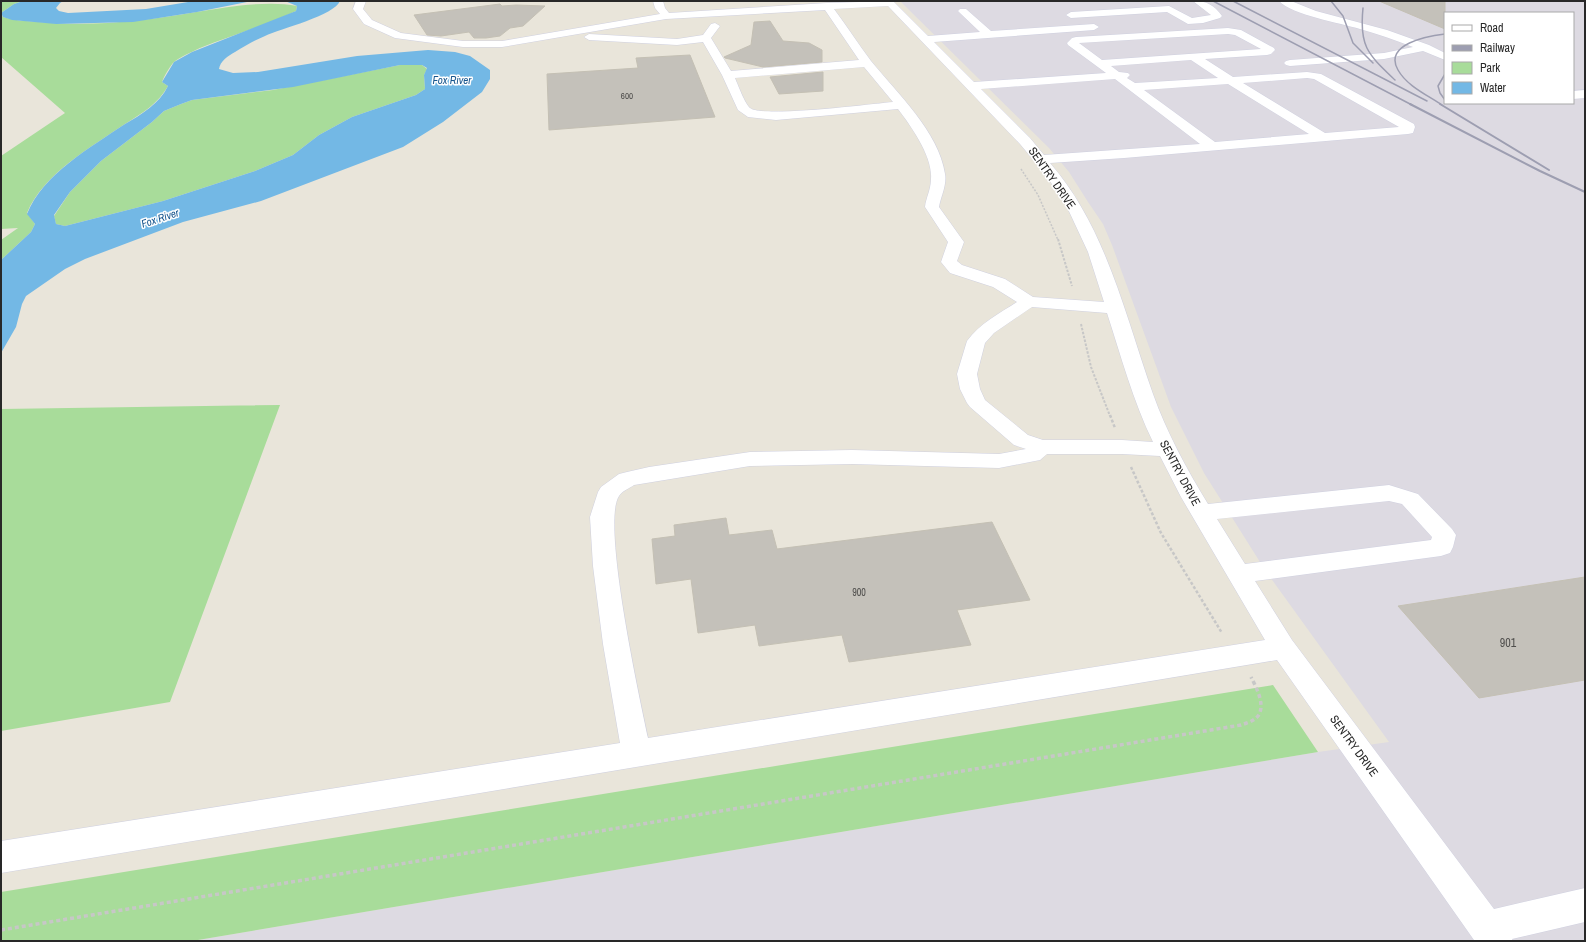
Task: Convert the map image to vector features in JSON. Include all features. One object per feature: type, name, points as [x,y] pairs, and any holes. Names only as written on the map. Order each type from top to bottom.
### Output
[{"type":"street","points":[[361,1],[358,9],[368,22],[399,36],[463,44],[502,44],[569,31],[666,16],[889,2]]},
{"type":"street","points":[[658,1],[660,8],[666,16]]},
{"type":"street","points":[[1116,1],[1134,11]]},
{"type":"street","points":[[1170,22],[1203,20],[1217,16],[1210,8],[1198,1]]},
{"type":"street","points":[[1284,1],[1327,19],[1362,26],[1425,47],[1444,56]]},
{"type":"street","name":"SENTRY DRIVE","points":[[889,2],[1025,140],[1052,173],[1074,207],[1096,252],[1153,421],[1202,513],[1283,648],[1491,935]]},
{"type":"street","points":[[827,6],[868,64],[909,114],[930,150],[938,173],[938,188],[932,200],[932,207],[956,242],[950,262],[956,269],[999,283],[1029,302],[1076,304],[1114,308]]},
{"type":"street","points":[[1087,28],[1068,16],[1168,9],[1191,21]]},
{"type":"street","points":[[963,11],[988,34]]},
{"type":"street","points":[[569,31],[586,37],[677,42],[706,38],[726,12]]},
{"type":"street","points":[[925,39],[1103,27]]},
{"type":"street","points":[[1040,159],[1408,130],[1409,127],[1317,76],[1307,75],[1231,80],[1133,81],[1118,76],[1100,64],[1072,43],[1076,40],[1228,31],[1237,32],[1270,50],[1267,52],[1100,64]]},
{"type":"street","points":[[1157,36],[1322,137]]},
{"type":"street","points":[[706,38],[728,74],[744,110],[752,114],[776,116],[902,105]]},
{"type":"street","points":[[1281,64],[1384,56],[1425,47]]},
{"type":"street","points":[[728,74],[868,64]]},
{"type":"street","points":[[1196,70],[1235,67]]},
{"type":"street","points":[[972,86],[1118,76]]},
{"type":"street","points":[[1133,81],[1212,146]]},
{"type":"street","points":[[1574,95],[1585,94]]},
{"type":"street","points":[[1029,302],[988,329],[976,341],[966,374],[970,389],[978,403],[1020,440],[1042,447],[1122,447],[1168,450]]},
{"type":"street","points":[[636,752],[616,644],[605,566],[602,517],[609,492],[627,479],[648,474],[750,459],[852,457],[999,461],[1032,455],[1042,447]]},
{"type":"street","points":[[1202,513],[1389,493],[1410,499],[1444,534],[1441,547],[1238,574]]},
{"type":"street","points":[[1,857],[636,752],[1283,648]]},
{"type":"street","points":[[1491,935],[1585,905]]},
{"type":"path","points":[[1,930],[1241,725],[1254,720],[1258,714],[1260,695],[1252,678],[1208,613],[1161,533],[1122,447],[1091,367],[1066,263],[1047,214],[1019,167]]},
{"type":"shaded area","points":[[900,1],[1585,1],[1585,941],[192,941],[1318,752],[1389,742],[1265,570],[1204,473],[1171,407],[1103,224],[1069,172],[1049,148]]},
{"type":"green space","points":[[1,1],[23,1],[14,4],[1,13]]},
{"type":"green space","points":[[286,4],[297,6],[296,11],[200,48],[173,63],[162,82],[168,86],[154,103],[69,162],[44,186],[34,199],[27,213],[35,224],[31,232],[1,260],[1,240],[18,228],[1,229],[1,156],[65,113],[1,57],[1,13],[3,17],[21,21],[78,24],[157,18],[247,5]]},
{"type":"green space","points":[[400,65],[422,65],[427,69],[424,75],[425,89],[416,95],[352,117],[319,135],[293,155],[255,171],[163,201],[65,226],[56,224],[54,216],[70,192],[101,161],[164,111],[192,100],[273,90]]},
{"type":"green space","points":[[280,405],[170,702],[1,731],[1,409]]},
{"type":"green space","points":[[1273,685],[1318,752],[192,941],[1,941],[1,892]]},
{"type":"water","points":[[23,1],[63,1],[56,8],[59,11],[68,13],[146,9],[194,1],[252,1],[197,12],[133,22],[56,24],[12,20],[3,17],[1,13],[14,4]]},
{"type":"water","name":"Fox River","points":[[285,1],[340,1],[336,6],[318,16],[265,36],[246,45],[225,59],[219,69],[233,73],[258,72],[357,56],[428,50],[455,52],[470,56],[490,70],[490,79],[482,92],[443,122],[403,147],[261,201],[183,222],[85,259],[65,269],[26,296],[22,304],[16,327],[1,353],[1,260],[31,232],[35,224],[27,214],[34,200],[44,186],[83,152],[144,112],[155,103],[168,86],[162,82],[174,62],[192,52],[296,11],[297,6]],"holes":[[[400,65],[422,65],[427,68],[424,75],[425,89],[416,95],[352,117],[319,135],[293,155],[255,171],[163,201],[65,226],[56,224],[54,215],[70,192],[101,161],[164,111],[192,100],[293,87]]]},
{"type":"building","points":[[1379,1],[1445,1],[1444,29]]},
{"type":"building","points":[[500,4],[502,6],[545,6],[523,26],[510,28],[500,36],[486,38],[474,38],[469,32],[441,36],[427,35],[414,15]]},
{"type":"building","points":[[770,21],[783,41],[809,43],[822,50],[822,62],[763,67],[724,57],[751,45],[754,22]]},
{"type":"building","points":[[690,55],[715,117],[549,130],[547,74],[638,68],[636,58]]},
{"type":"building","points":[[823,72],[823,91],[779,94],[770,77]]},
{"type":"building","points":[[726,518],[729,535],[772,530],[777,549],[992,522],[1030,600],[957,610],[971,645],[849,662],[842,635],[759,646],[755,625],[698,633],[691,579],[656,584],[652,539],[675,536],[674,525]]},
{"type":"building","points":[[1585,577],[1585,680],[1479,698],[1398,606]]},
{"type":"railway","points":[[1213,1],[1412,105]]},
{"type":"railway","points":[[1233,1],[1427,101]]},
{"type":"railway","points":[[1331,1],[1343,16],[1353,43],[1373,63]]},
{"type":"railway","points":[[1363,8],[1363,32],[1367,49],[1378,63],[1395,80]]},
{"type":"railway","points":[[1442,105],[1418,90],[1407,81],[1398,70],[1395,61],[1397,54],[1402,48],[1410,43],[1419,39],[1444,34]]},
{"type":"railway","points":[[1444,76],[1438,86],[1440,93],[1444,99]]},
{"type":"railway","points":[[1410,104],[1540,171],[1585,192]]},
{"type":"railway","points":[[1440,104],[1549,170]]}]
